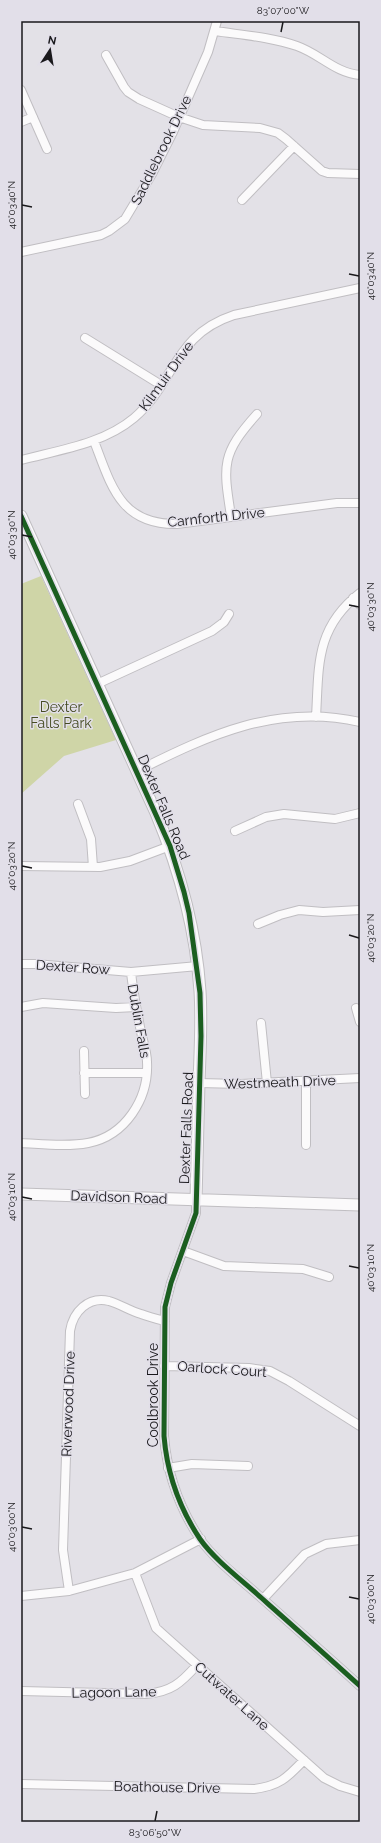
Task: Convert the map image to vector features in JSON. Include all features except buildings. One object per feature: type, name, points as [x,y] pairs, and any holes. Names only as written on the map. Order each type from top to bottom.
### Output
[{"type":"street","name":"Saddlebrook Drive","points":[[21,252],[96,236],[119,225],[130,212],[152,174],[208,52],[217,21]]},
{"type":"street","points":[[215,31],[287,43],[312,53],[335,69],[345,73],[360,75]]},
{"type":"street","points":[[106,55],[128,92],[139,99],[179,117],[203,125],[270,130],[286,139],[322,171],[328,173],[360,174]]},
{"type":"street","points":[[21,90],[47,149]]},
{"type":"street","points":[[21,122],[33,118]]},
{"type":"street","points":[[242,200],[294,146]]},
{"type":"street","name":"Kilmuir Drive","points":[[21,460],[94,441],[109,434],[134,418],[144,408],[161,385],[193,338],[218,321],[234,315],[360,288]]},
{"type":"street","points":[[85,338],[161,385]]},
{"type":"street","points":[[231,516],[225,476],[227,459],[235,440],[258,414]]},
{"type":"street","name":"Carnforth Drive","points":[[94,441],[111,486],[118,497],[136,515],[150,521],[169,524],[337,503],[360,503]]},
{"type":"street","name":"Dexter Falls Road","points":[[21,519],[170,846],[184,892],[198,966],[201,1036],[196,1200]]},
{"type":"street","points":[[316,717],[319,661],[325,637],[336,616],[357,596],[360,605]]},
{"type":"street","points":[[97,684],[212,631],[224,622],[229,614]]},
{"type":"street","points":[[137,771],[217,733],[240,726],[271,720],[316,717],[347,719],[360,722]]},
{"type":"street","points":[[78,804],[91,839],[93,867]]},
{"type":"street","points":[[235,831],[266,817],[280,814],[335,819],[360,813]]},
{"type":"street","points":[[21,866],[93,867],[130,861],[170,846]]},
{"type":"street","points":[[258,924],[284,913],[299,910],[323,912],[360,910]]},
{"type":"street","name":"Dexter Row","points":[[21,964],[131,972],[198,966]]},
{"type":"street","name":"Dublin Falls","points":[[21,1143],[76,1144],[88,1143],[108,1137],[128,1120],[139,1105],[145,1087],[148,1062],[136,1007],[131,972]]},
{"type":"street","points":[[21,1007],[43,1004],[116,1008],[136,1007]]},
{"type":"street","points":[[356,1008],[360,1022]]},
{"type":"street","points":[[261,1023],[266,1083]]},
{"type":"street","points":[[84,1051],[85,1094]]},
{"type":"street","points":[[84,1073],[146,1073]]},
{"type":"street","name":"Westmeath Drive","points":[[199,1083],[220,1085],[360,1078]]},
{"type":"street","points":[[306,1081],[306,1145]]},
{"type":"street","name":"Davidson Road","points":[[21,1194],[360,1205]]},
{"type":"street","name":"Coolbrook Drive","points":[[196,1200],[196,1213],[168,1295],[165,1321],[164,1436],[168,1468],[183,1506],[201,1539],[227,1568],[360,1686]]},
{"type":"street","points":[[182,1251],[224,1266],[303,1269],[329,1277]]},
{"type":"street","name":"Riverwood Drive","points":[[70,1591],[63,1550],[70,1331],[73,1318],[85,1305],[103,1300],[140,1314],[165,1321]]},
{"type":"street","name":"Oarlock Court","points":[[164,1366],[249,1368],[270,1371],[289,1381],[360,1426]]},
{"type":"street","points":[[168,1468],[192,1464],[248,1466]]},
{"type":"street","points":[[21,1596],[70,1591],[135,1573],[201,1539]]},
{"type":"street","points":[[263,1599],[306,1554],[326,1544],[360,1540]]},
{"type":"street","name":"Cutwater Lane","points":[[135,1573],[156,1628],[331,1783],[360,1792]]},
{"type":"street","name":"Lagoon Lane","points":[[21,1691],[157,1693],[177,1685],[197,1665]]},
{"type":"street","name":"Boathouse Drive","points":[[21,1784],[254,1789],[274,1785],[284,1780],[304,1760]]},
{"type":"green space","name":"Dexter Falls Park","points":[[41,576],[116,740],[64,756],[21,794],[21,584]]},
{"type":"cycle path","points":[[21,516],[170,846],[189,913],[200,993],[201,1036],[196,1213],[171,1283],[165,1307],[164,1436],[171,1477],[186,1515],[200,1539],[212,1554],[360,1686]]}]
